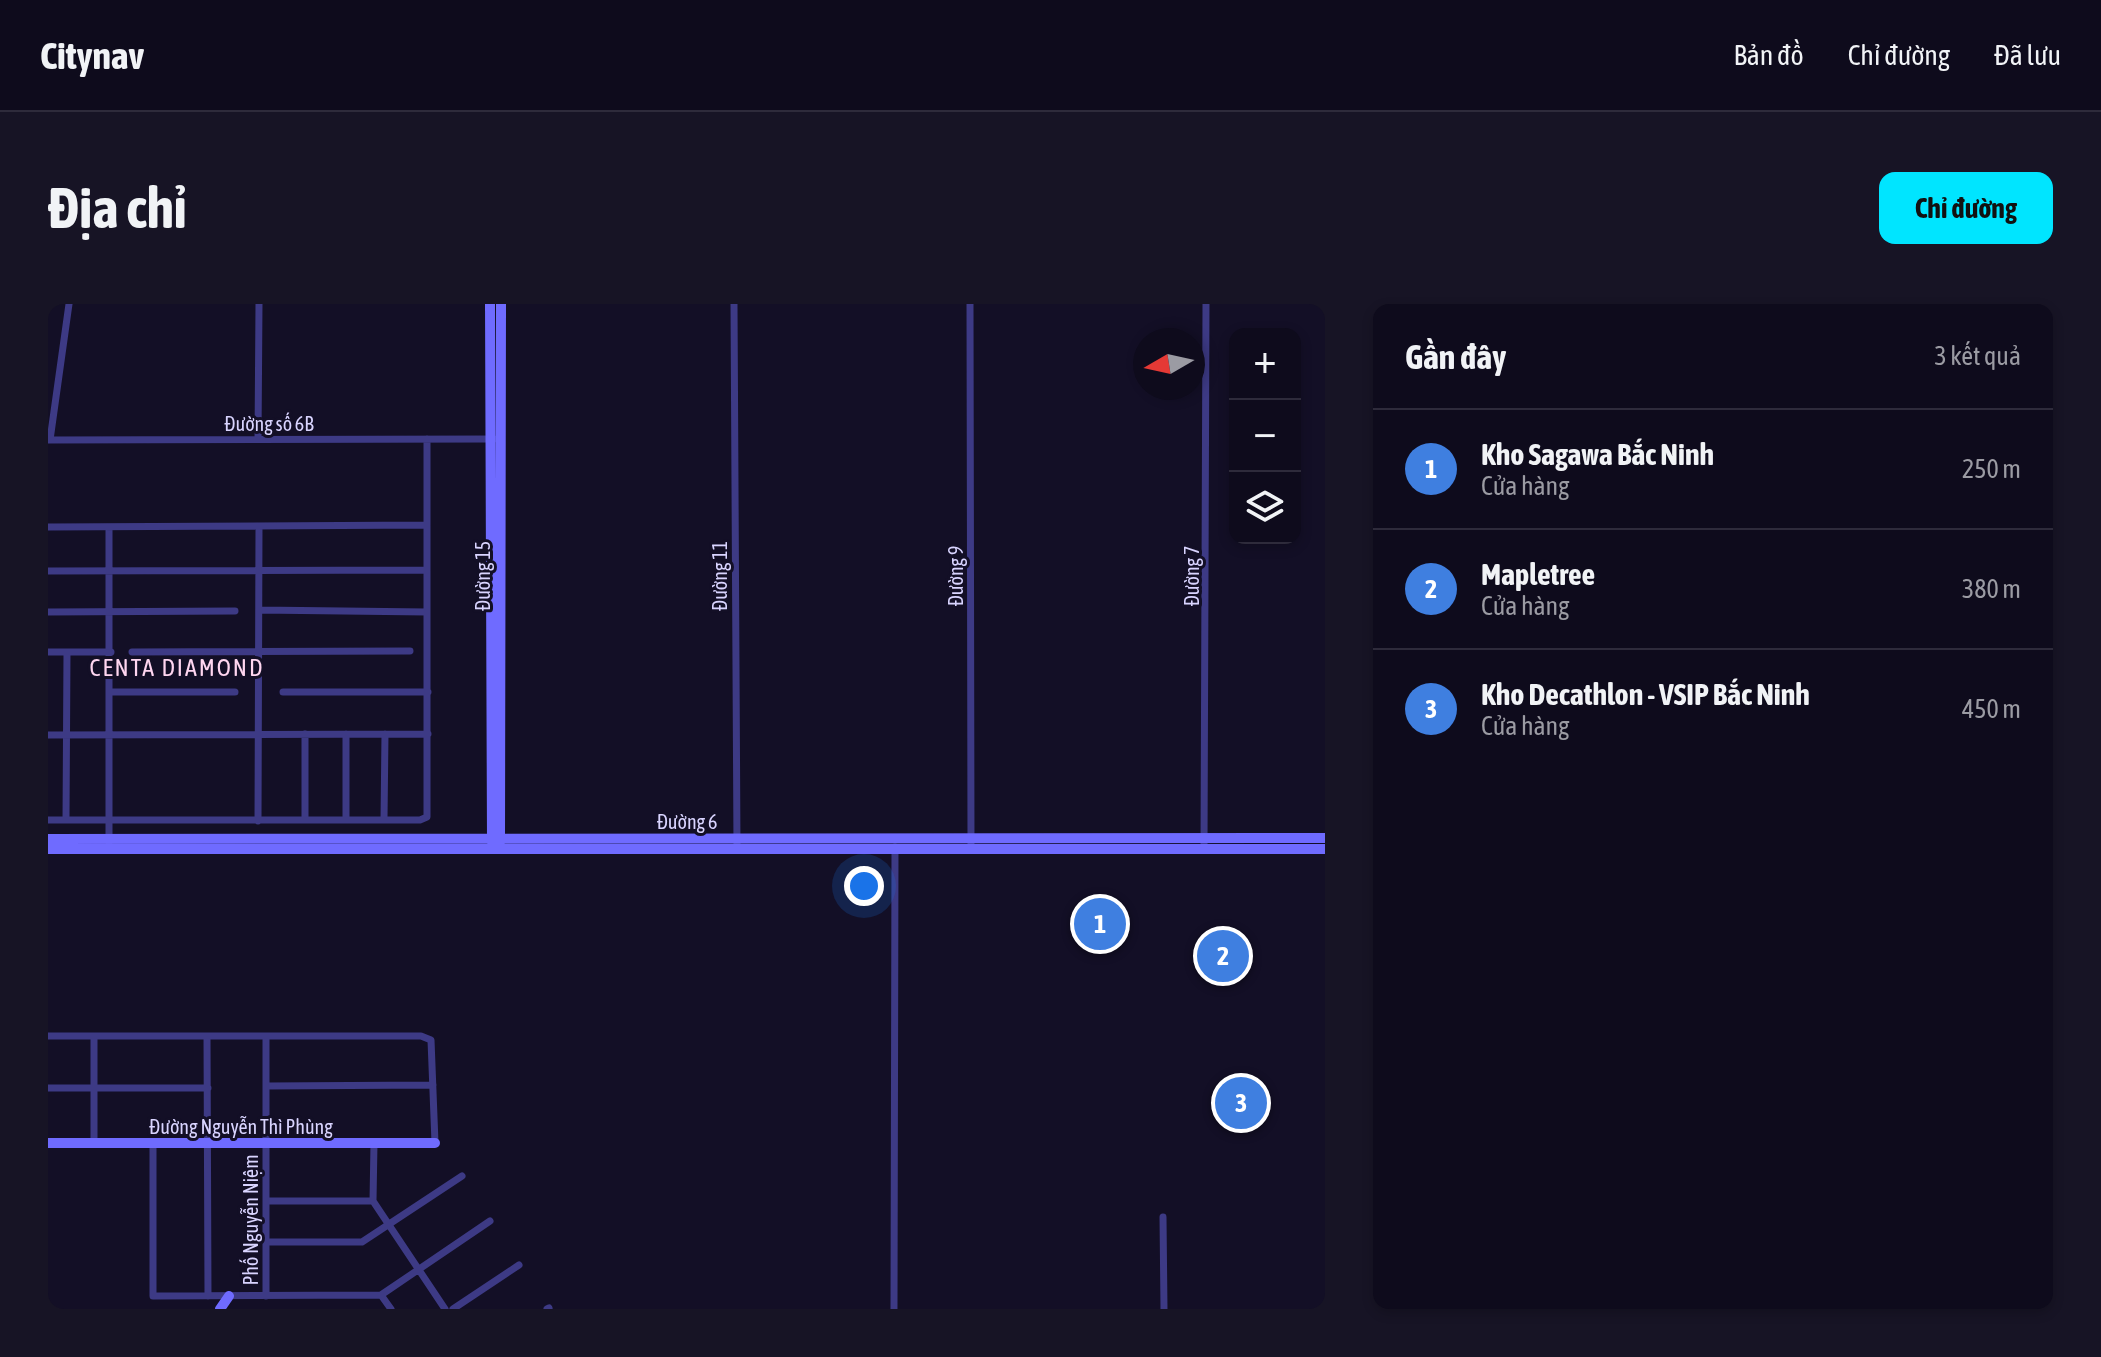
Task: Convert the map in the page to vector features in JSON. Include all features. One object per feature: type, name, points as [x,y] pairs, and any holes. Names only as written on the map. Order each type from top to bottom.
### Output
[{"type":"main road","name":"Đường 15","points":[[490,304],[496,439]]},
{"type":"main road","name":"Đường 15","points":[[496,843],[496,439],[501,304]]},
{"type":"main road","name":"Đường 6","points":[[48,849],[109,844],[1204,842],[1325,838]]},
{"type":"main road","name":"Đường 6","points":[[48,839],[109,844]]},
{"type":"main road","name":"Đường 6","points":[[1204,842],[1325,849]]},
{"type":"main road","name":"Đường Nguyễn Thì Phùng","points":[[48,1143],[435,1143]]},
{"type":"main road","points":[[220,1309],[229,1296]]},
{"type":"street","points":[[49,440],[69,304]]},
{"type":"street","points":[[258,439],[259,304]]},
{"type":"street","name":"Đường 11","points":[[734,304],[737,843]]},
{"type":"street","name":"Đường 9","points":[[970,304],[971,842]]},
{"type":"street","name":"Đường 7","points":[[1204,842],[1206,304]]},
{"type":"street","points":[[48,820],[258,821],[427,817],[427,439]]},
{"type":"street","name":"Đường số 6B","points":[[49,440],[496,439]]},
{"type":"street","points":[[48,527],[427,525]]},
{"type":"street","points":[[109,527],[109,844]]},
{"type":"street","points":[[258,821],[259,527]]},
{"type":"street","points":[[48,571],[427,570]]},
{"type":"street","points":[[259,610],[427,612]]},
{"type":"street","points":[[48,612],[235,611]]},
{"type":"street","points":[[132,652],[410,651]]},
{"type":"street","points":[[48,652],[111,652]]},
{"type":"street","points":[[66,820],[67,652]]},
{"type":"street","points":[[110,692],[235,692]]},
{"type":"street","points":[[283,692],[428,692]]},
{"type":"street","points":[[305,734],[305,820]]},
{"type":"street","points":[[346,734],[346,820]]},
{"type":"street","points":[[384,820],[385,734]]},
{"type":"street","points":[[48,735],[428,734]]},
{"type":"street","points":[[894,1309],[895,842]]},
{"type":"street","points":[[48,1036],[421,1036],[431,1040],[435,1143]]},
{"type":"street","points":[[94,1036],[94,1144]]},
{"type":"street","points":[[207,1036],[208,1296]]},
{"type":"street","name":"Phố Nguyễn Niệm","points":[[266,1036],[266,1296]]},
{"type":"street","points":[[266,1086],[433,1085]]},
{"type":"street","points":[[48,1088],[208,1088]]},
{"type":"street","points":[[374,1143],[373,1201],[445,1309]]},
{"type":"street","points":[[153,1144],[153,1296],[381,1295],[490,1221]]},
{"type":"street","points":[[267,1242],[362,1242],[462,1176]]},
{"type":"street","points":[[267,1201],[373,1201]]},
{"type":"street","points":[[1163,1217],[1164,1309]]},
{"type":"street","points":[[453,1309],[519,1265]]},
{"type":"street","points":[[381,1295],[391,1309]]},
{"type":"place","name":"Kho Sagawa Bắc Ninh","points":[[1100,924]]},
{"type":"place","name":"Mapletree","points":[[1223,956]]},
{"type":"place","name":"Kho Decathlon - VSIP Bắc Ninh","points":[[1241,1103]]},
{"type":"district","name":"CENTA DIAMOND","points":[[177,667]]}]
